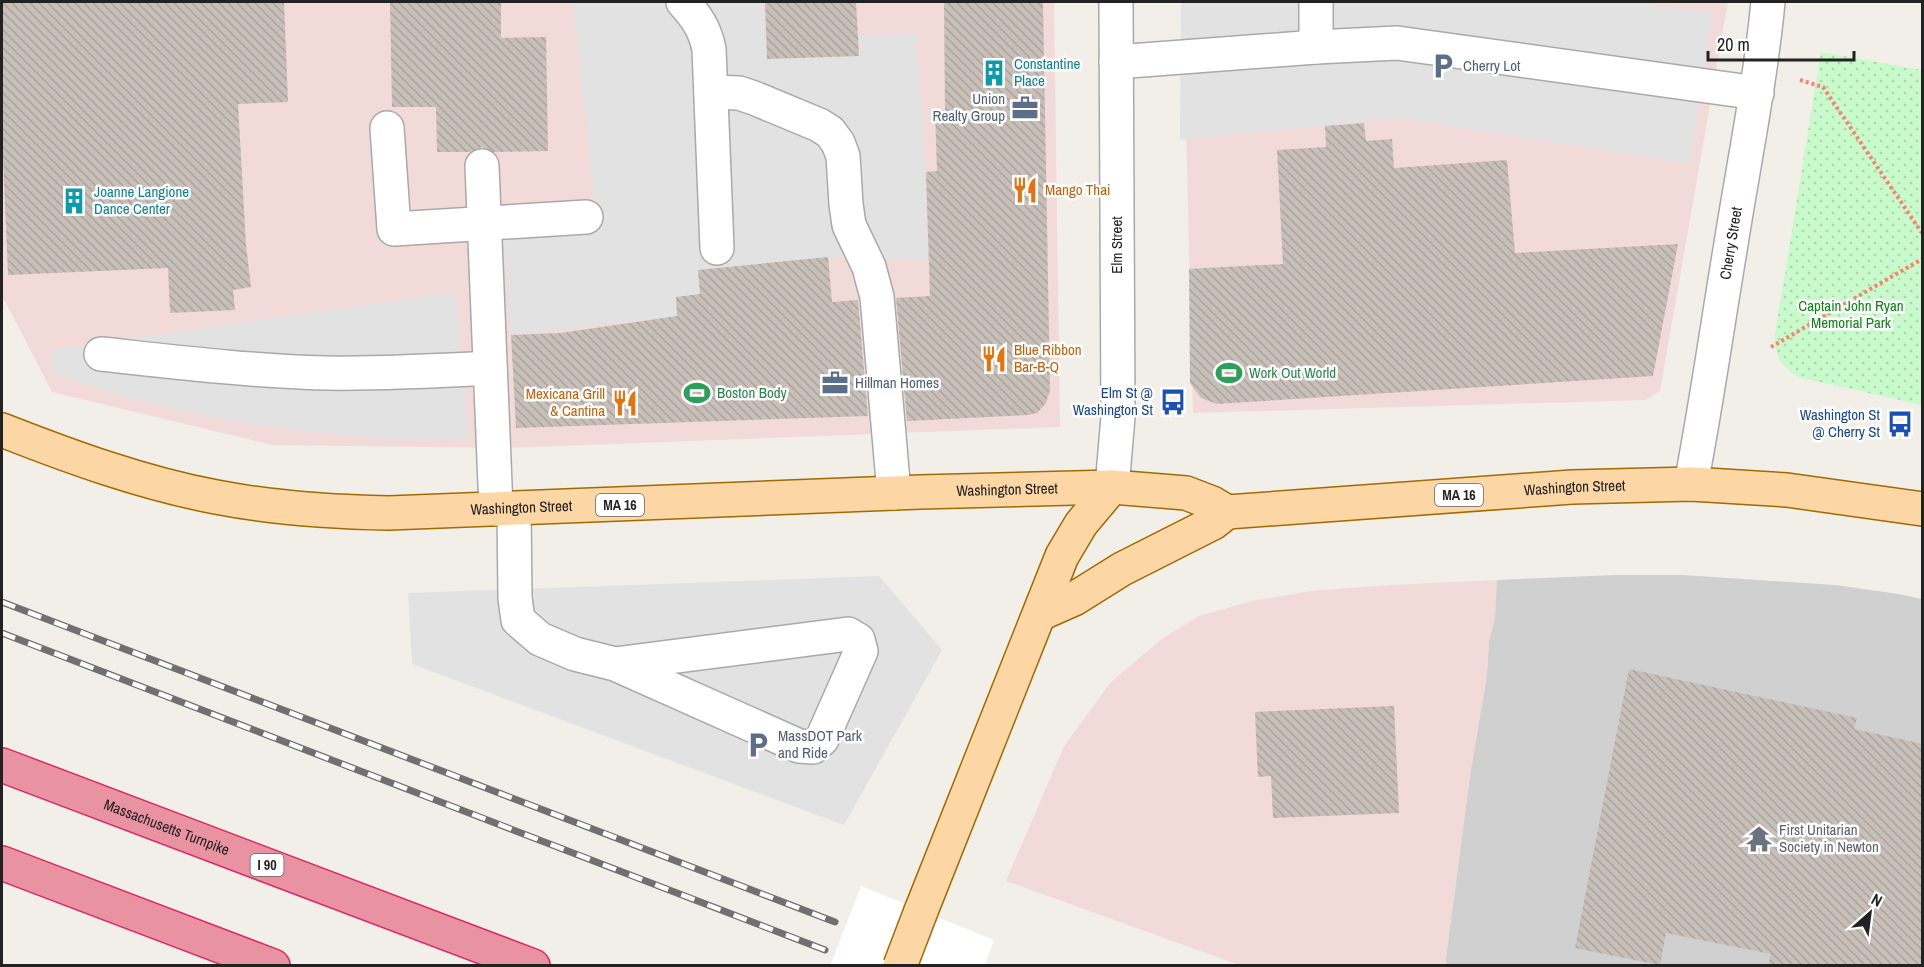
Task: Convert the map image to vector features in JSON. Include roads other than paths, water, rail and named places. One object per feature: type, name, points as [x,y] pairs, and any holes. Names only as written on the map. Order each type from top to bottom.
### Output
[{"type":"highway","name":"Massachusetts Turnpike","points":[[2,765],[533,966]]},
{"type":"highway","points":[[2,863],[273,966]]},
{"type":"main road","name":"Washington Street","points":[[2,430],[87,462],[216,497],[302,510],[357,513],[1112,487],[1186,493],[1212,503],[1227,512],[1572,487],[1691,484],[1787,490],[1923,509]]},
{"type":"main road","points":[[900,966],[1054,575],[1071,539],[1112,487]]},
{"type":"main road","points":[[1040,614],[1074,599],[1122,569],[1213,523],[1227,512]]},
{"type":"street","points":[[682,2],[700,21],[710,49],[717,248]]},
{"type":"street","name":"Elm Street","points":[[1112,487],[1118,417],[1116,2]]},
{"type":"street","points":[[1316,2],[1316,47]]},
{"type":"street","name":"Cherry Street","points":[[1691,484],[1757,93],[1768,2]]},
{"type":"street","points":[[1116,62],[1397,43],[1757,93]]},
{"type":"street","points":[[711,92],[732,93],[754,98],[819,125],[830,132],[838,143],[843,156],[849,225],[869,267],[877,297],[894,493]]},
{"type":"street","points":[[387,128],[394,228],[586,217]]},
{"type":"street","points":[[482,166],[490,368],[518,620],[540,639],[575,654],[615,664],[799,746],[813,747],[822,739],[861,651],[858,640],[848,634],[615,664]]},
{"type":"street","points":[[101,354],[315,372],[374,373],[490,368]]},
{"type":"railway","points":[[2,602],[835,922]]},
{"type":"railway","points":[[2,633],[825,950]]},
{"type":"place","name":"Cherry Lot","points":[[1443,66]]},
{"type":"place","name":"Constantine Place","points":[[994,73]]},
{"type":"place","name":"Union Realty Group","points":[[1025,108]]},
{"type":"place","name":"Mango Thai","points":[[1025,190]]},
{"type":"place","name":"Joanne Langione Dance Center","points":[[74,201]]},
{"type":"place","name":"Blue Ribbon Bar-B-Q","points":[[994,359]]},
{"type":"place","name":"Work Out World","points":[[1229,373]]},
{"type":"place","name":"Hillman Homes","points":[[835,383]]},
{"type":"place","name":"Boston Body","points":[[697,393]]},
{"type":"place","name":"Elm St @ Washington St","points":[[1173,402]]},
{"type":"place","name":"Mexicana Grill & Cantina","points":[[625,403]]},
{"type":"place","name":"Washington St @ Cherry St","points":[[1900,424]]},
{"type":"place","name":"MassDOT Park and Ride","points":[[758,745]]},
{"type":"place","name":"First Unitarian Society in Newton","points":[[1759,839]]},
{"type":"park label","name":"Captain John Ryan Memorial Park","points":[[1851,314]]}]
